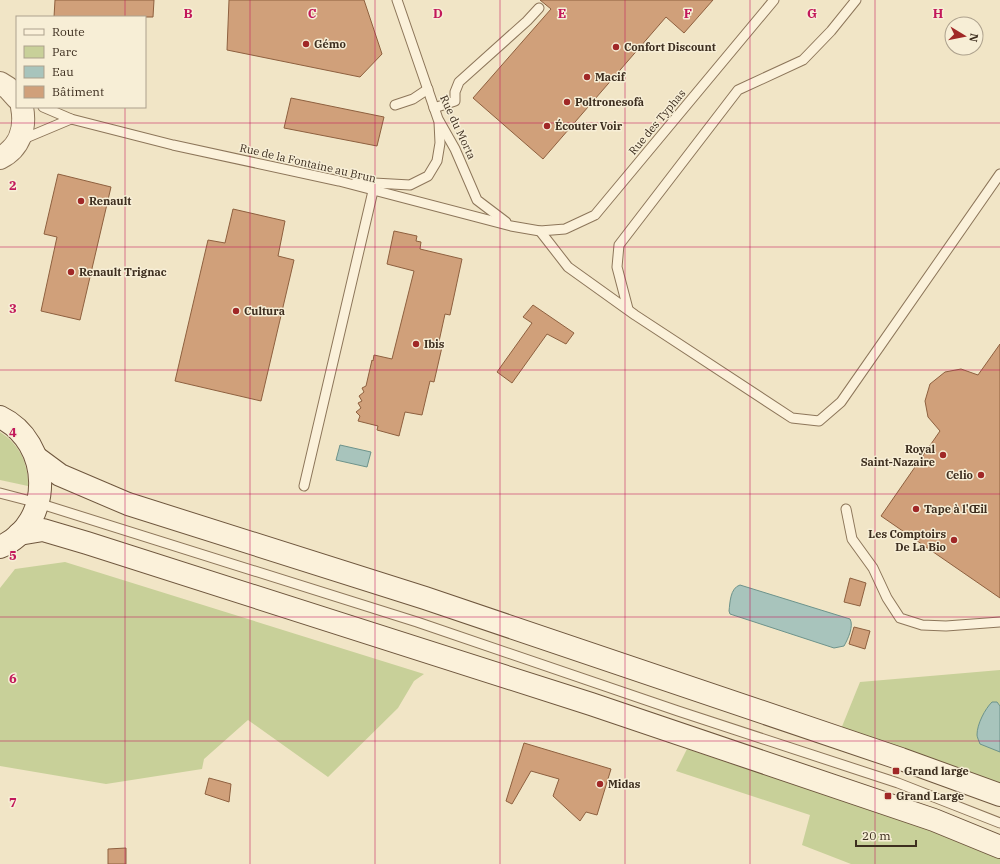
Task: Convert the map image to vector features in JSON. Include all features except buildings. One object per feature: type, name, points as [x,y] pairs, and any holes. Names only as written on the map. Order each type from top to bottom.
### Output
[{"type":"main road","points":[[0,158],[13,149],[19,141],[23,130],[24,118],[19,108]]},
{"type":"main road","points":[[0,417],[20,431],[30,444],[37,458],[41,481],[38,503],[30,520],[19,534],[0,547]]},
{"type":"main road","points":[[37,458],[60,475],[128,504],[425,598],[907,761],[1000,795]]},
{"type":"main road","points":[[19,534],[43,530],[94,545],[591,704],[934,820],[1000,847]]},
{"type":"lane","name":"Rue du Morta","points":[[397,0],[434,108],[455,148],[477,200],[511,226]]},
{"type":"lane","name":"Rue des Typhas","points":[[540,231],[565,229],[595,215],[774,0]]},
{"type":"lane","points":[[628,309],[617,267],[619,245],[738,90],[803,60],[831,31],[856,0]]},
{"type":"lane","points":[[434,108],[455,101],[455,92],[459,82],[527,21],[538,8]]},
{"type":"lane","points":[[395,105],[413,99],[428,89]]},
{"type":"lane","name":"Rue de la Fontaine au Brun","points":[[44,108],[71,119],[180,147],[339,181],[511,226],[540,231]]},
{"type":"lane","points":[[339,181],[410,185],[428,176],[437,161],[440,143],[438,118]]},
{"type":"lane","points":[[19,141],[71,119]]},
{"type":"lane","points":[[540,231],[568,266],[628,309],[792,418],[819,420],[841,402],[1000,174]]},
{"type":"lane","points":[[304,486],[373,191]]},
{"type":"lane","points":[[1,494],[38,503],[417,622],[670,709],[898,783],[1000,823]]},
{"type":"lane","points":[[846,509],[852,539],[873,568],[887,598],[900,618],[922,625],[946,626],[1000,622]]},
{"type":"green space","points":[[0,432],[13,443],[22,455],[28,478],[28,486],[0,480]]},
{"type":"green space","points":[[65,562],[424,674],[414,681],[398,708],[328,777],[248,720],[204,759],[202,769],[106,784],[0,766],[0,588],[15,569]]},
{"type":"green space","points":[[1000,670],[1000,787],[841,729],[860,682]]},
{"type":"green space","points":[[687,749],[964,841],[1000,856],[1000,864],[851,864],[802,845],[810,815],[676,771]]},
{"type":"water","points":[[340,445],[371,452],[367,467],[336,460]]},
{"type":"water","points":[[740,585],[850,619],[851,629],[844,646],[834,648],[730,614],[729,611],[732,592]]},
{"type":"water","points":[[992,702],[997,702],[1000,706],[1000,752],[980,744],[977,736],[978,726]]},
{"type":"place","name":"Gémo","points":[[306,44]]},
{"type":"place","name":"Confort Discount","points":[[616,47]]},
{"type":"place","name":"Macif","points":[[587,77]]},
{"type":"place","name":"Poltronesofà","points":[[567,102]]},
{"type":"place","name":"Écouter Voir","points":[[547,126]]},
{"type":"place","name":"Renault","points":[[81,201]]},
{"type":"place","name":"Renault Trignac","points":[[71,272]]},
{"type":"place","name":"Cultura","points":[[236,311]]},
{"type":"place","name":"Ibis","points":[[416,344]]},
{"type":"place","name":"Royal Saint-Nazaire","points":[[943,455]]},
{"type":"place","name":"Celio","points":[[981,475]]},
{"type":"place","name":"Tape à l'Œil","points":[[916,509]]},
{"type":"place","name":"Les Comptoirs De La Bio","points":[[954,540]]},
{"type":"place","name":"Grand large","points":[[896,771]]},
{"type":"place","name":"Midas","points":[[600,784]]},
{"type":"place","name":"Grand Large","points":[[888,796]]}]
